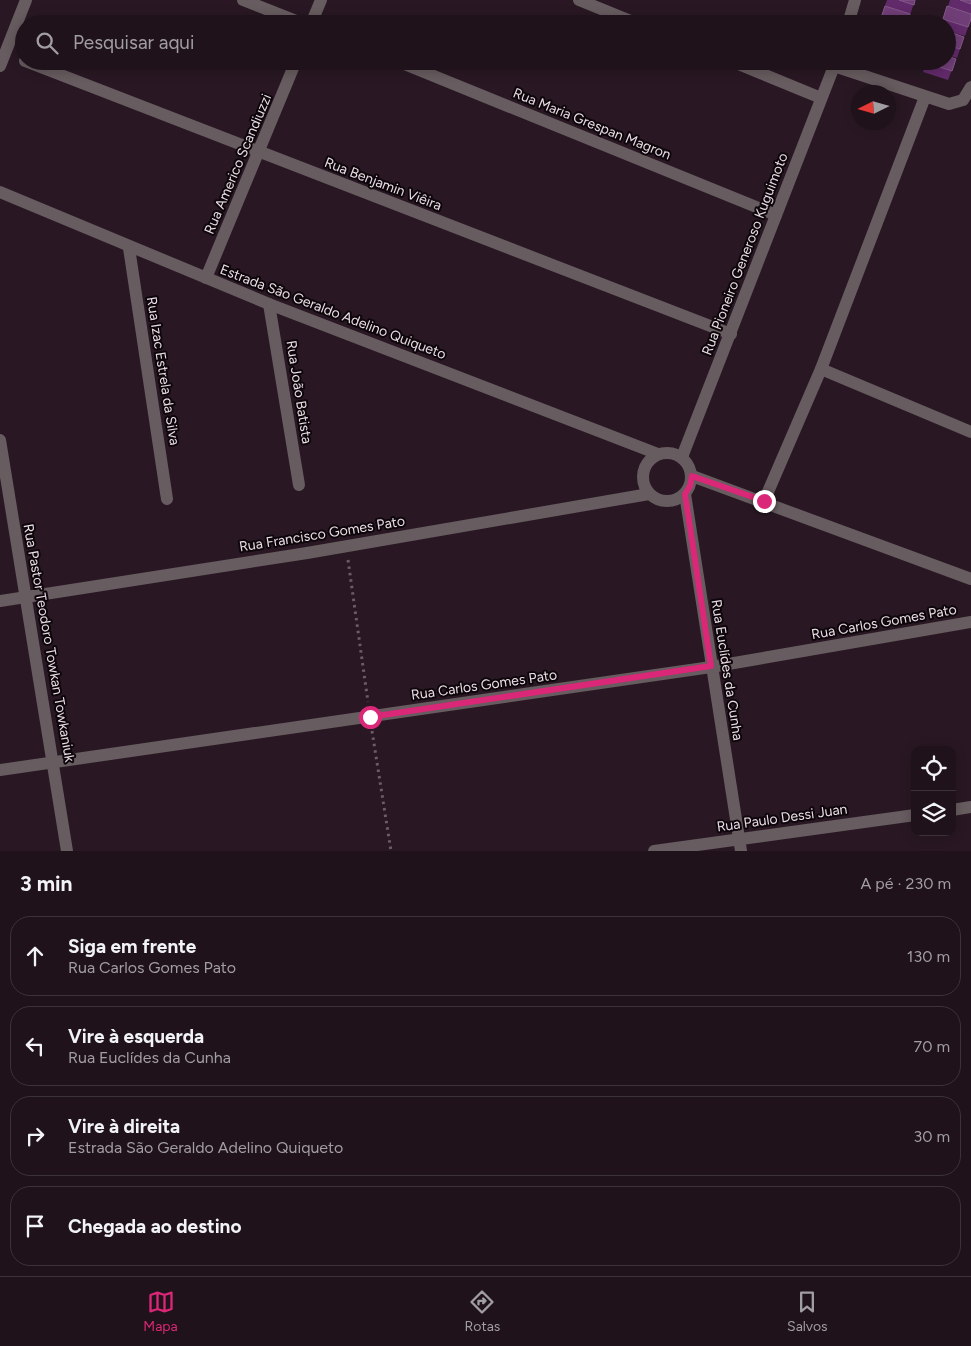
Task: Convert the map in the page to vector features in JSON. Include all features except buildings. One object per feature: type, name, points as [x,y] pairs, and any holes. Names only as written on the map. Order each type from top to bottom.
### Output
[{"type":"street","points":[[20,15],[26,0]]},
{"type":"street","points":[[243,0],[281,15]]},
{"type":"street","points":[[315,15],[321,0]]},
{"type":"street","points":[[579,0],[616,15]]},
{"type":"street","points":[[851,15],[856,0]]},
{"type":"street","points":[[0,66],[15,28]]},
{"type":"street","name":"Rua Benjamin Viêira","points":[[5,54],[15,58]]},
{"type":"street","name":"Rua Benjamin Viêira","points":[[47,70],[730,334]]},
{"type":"street","name":"Rua Americo Scandiuzzi","points":[[206,278],[260,152],[292,70]]},
{"type":"street","name":"Rua Maria Grespan Magron","points":[[418,70],[776,215]]},
{"type":"street","points":[[753,70],[821,98]]},
{"type":"street","name":"Rua Pioneiro Generoso Kuguimoto","points":[[682,457],[833,70]]},
{"type":"street","points":[[851,70],[949,104],[957,103],[968,95],[971,87]]},
{"type":"street","points":[[764,501],[821,369],[925,97]]},
{"type":"street","name":"Estrada São Geraldo Adelino Quiqueto","points":[[3,197],[269,304],[658,454]]},
{"type":"street","name":"Rua Izac Estrela da Silva","points":[[129,248],[167,499]]},
{"type":"street","name":"Rua João Batista","points":[[269,304],[299,484]]},
{"type":"street","points":[[821,369],[971,432]]},
{"type":"street","name":"Rua Pastor Teodoro Towkan Towkaniuk","points":[[0,440],[54,761],[67,851]]},
{"type":"street","points":[[670,453],[682,457],[687,462],[692,476],[690,486],[685,494],[671,502],[655,499],[649,494],[642,479],[646,464],[658,454],[670,453]]},
{"type":"street","points":[[692,476],[971,579]]},
{"type":"street","name":"Rua Francisco Gomes Pato","points":[[0,601],[346,547],[649,494]]},
{"type":"street","name":"Rua Euclídes da Cunha","points":[[685,494],[741,845]]},
{"type":"street","name":"Rua Carlos Gomes Pato","points":[[0,770],[711,666],[971,622]]},
{"type":"street","points":[[956,809],[971,807]]},
{"type":"street","name":"Rua Paulo Dessi Juan","points":[[654,851],[741,845],[911,816]]},
{"type":"path","points":[[346,547],[391,851]]},
{"type":"route","points":[[370,717],[711,666],[685,494],[690,486],[692,476],[764,501]]}]
